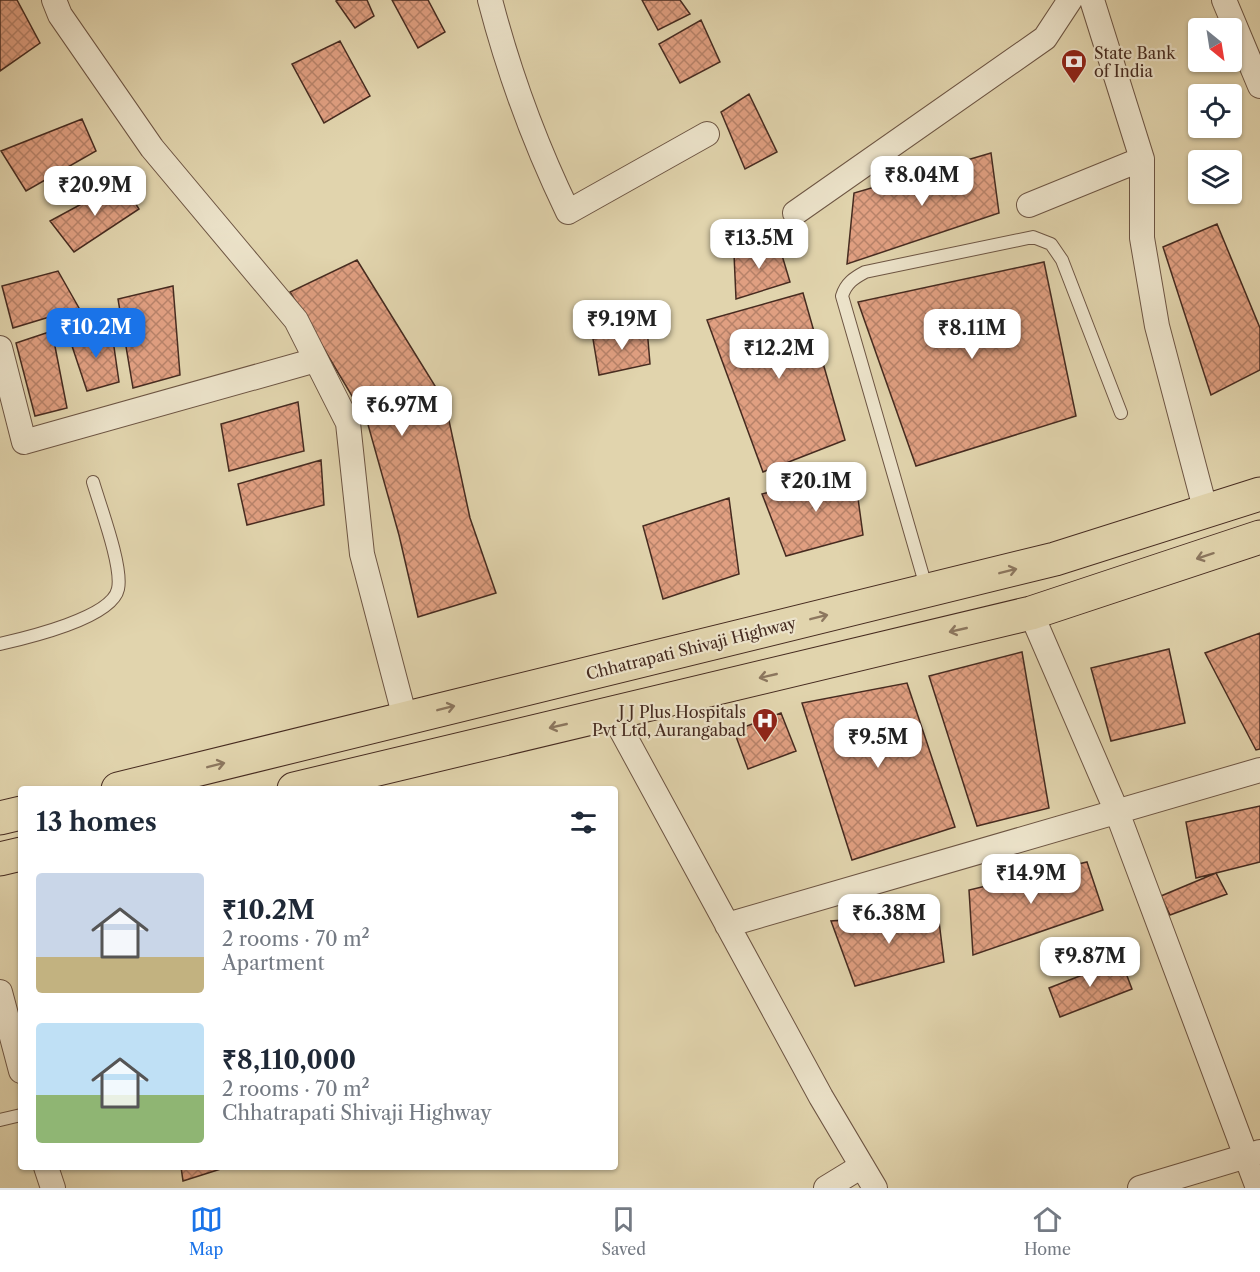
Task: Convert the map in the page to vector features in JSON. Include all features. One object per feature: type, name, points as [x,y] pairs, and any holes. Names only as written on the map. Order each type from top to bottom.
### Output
[{"type":"highway","name":"Chhatrapati Shivaji Highway","points":[[130,786],[1055,559],[1260,494]]},
{"type":"highway","points":[[307,786],[1032,613],[1260,537]]},
{"type":"highway","points":[[0,818],[18,814]]},
{"type":"highway","points":[[0,859],[18,855]]},
{"type":"street","points":[[54,0],[60,15],[152,148],[296,320],[348,423],[362,554],[405,718]]},
{"type":"street","points":[[490,0],[500,40],[543,160],[568,212],[707,134]]},
{"type":"street","points":[[795,213],[1045,38],[1070,0]]},
{"type":"street","points":[[1092,0],[1142,159],[1142,238],[1157,326],[1206,512]]},
{"type":"street","points":[[1224,0],[1260,86]]},
{"type":"street","points":[[1029,206],[1142,159]]},
{"type":"street","points":[[0,348],[24,442],[316,360]]},
{"type":"street","points":[[1032,613],[1117,812],[1252,1153],[1258,1188]]},
{"type":"street","points":[[612,713],[727,925],[875,1188]]},
{"type":"street","points":[[727,925],[1260,770]]},
{"type":"street","points":[[0,992],[18,1060]]},
{"type":"street","points":[[1140,1188],[1252,1153]]},
{"type":"street","points":[[826,1188],[862,1166]]},
{"type":"street","points":[[47,1170],[53,1188]]},
{"type":"lane","points":[[927,591],[842,296],[844,288],[852,279],[866,272],[1033,237],[1051,244],[1062,260],[1121,413]]},
{"type":"lane","points":[[0,644],[38,635],[94,613],[113,599],[117,593],[118,573],[93,482]]},
{"type":"lane","points":[[0,1120],[18,1116]]},
{"type":"building","points":[[0,0],[17,0],[40,43],[0,71]]},
{"type":"building","points":[[367,0],[374,16],[355,28],[336,1]]},
{"type":"building","points":[[392,0],[428,0],[445,32],[418,48]]},
{"type":"building","points":[[642,0],[680,0],[690,14],[658,30]]},
{"type":"building","points":[[701,20],[720,62],[680,83],[659,44]]},
{"type":"building","points":[[340,41],[370,96],[324,123],[292,64]]},
{"type":"building","points":[[749,94],[777,152],[745,169],[721,112]]},
{"type":"building","points":[[82,119],[96,151],[26,191],[1,151]]},
{"type":"building","points":[[991,153],[999,213],[847,264],[854,193]]},
{"type":"building","points":[[122,182],[139,209],[74,252],[50,221]]},
{"type":"building","points":[[1217,224],[1260,328],[1260,370],[1211,395],[1163,247]]},
{"type":"building","points":[[778,242],[790,282],[736,299],[734,254]]},
{"type":"building","points":[[357,260],[445,402],[470,518],[496,593],[418,617],[399,535],[367,421],[290,292]]},
{"type":"building","points":[[1044,262],[1076,416],[916,466],[858,302]]},
{"type":"building","points":[[58,271],[79,308],[13,328],[2,286]]},
{"type":"building","points":[[173,286],[180,375],[133,388],[118,299]]},
{"type":"building","points":[[803,293],[845,440],[763,472],[707,320]]},
{"type":"building","points":[[647,328],[650,364],[599,375],[593,339]]},
{"type":"building","points":[[52,331],[67,408],[35,416],[16,343]]},
{"type":"building","points":[[112,333],[119,382],[87,391],[68,334]]},
{"type":"building","points":[[298,402],[304,451],[229,471],[221,424]]},
{"type":"building","points":[[321,460],[324,505],[247,525],[238,484]]},
{"type":"building","points":[[854,469],[863,535],[786,556],[762,494]]},
{"type":"building","points":[[729,498],[739,574],[663,599],[643,526]]},
{"type":"building","points":[[1260,633],[1260,749],[1256,750],[1205,653]]},
{"type":"building","points":[[1169,649],[1185,723],[1111,741],[1091,668]]},
{"type":"building","points":[[1022,652],[1049,808],[977,826],[929,676]]},
{"type":"building","points":[[907,683],[955,827],[852,860],[802,703]]},
{"type":"building","points":[[781,713],[796,751],[748,769],[734,731]]},
{"type":"building","points":[[1260,806],[1260,862],[1196,878],[1186,822]]},
{"type":"building","points":[[1087,862],[1103,910],[973,955],[969,890]]},
{"type":"building","points":[[1216,873],[1227,894],[1170,915],[1161,896]]},
{"type":"building","points":[[938,913],[944,962],[855,986],[831,921]]},
{"type":"building","points":[[1121,960],[1132,989],[1060,1017],[1049,988]]},
{"type":"building","points":[[181,1170],[218,1170],[183,1181]]},
{"type":"place","name":"State Bank of India","points":[[1074,85]]},
{"type":"place","name":"J J Plus Hospitals Pvt Ltd, Aurangabad","points":[[765,744]]}]
